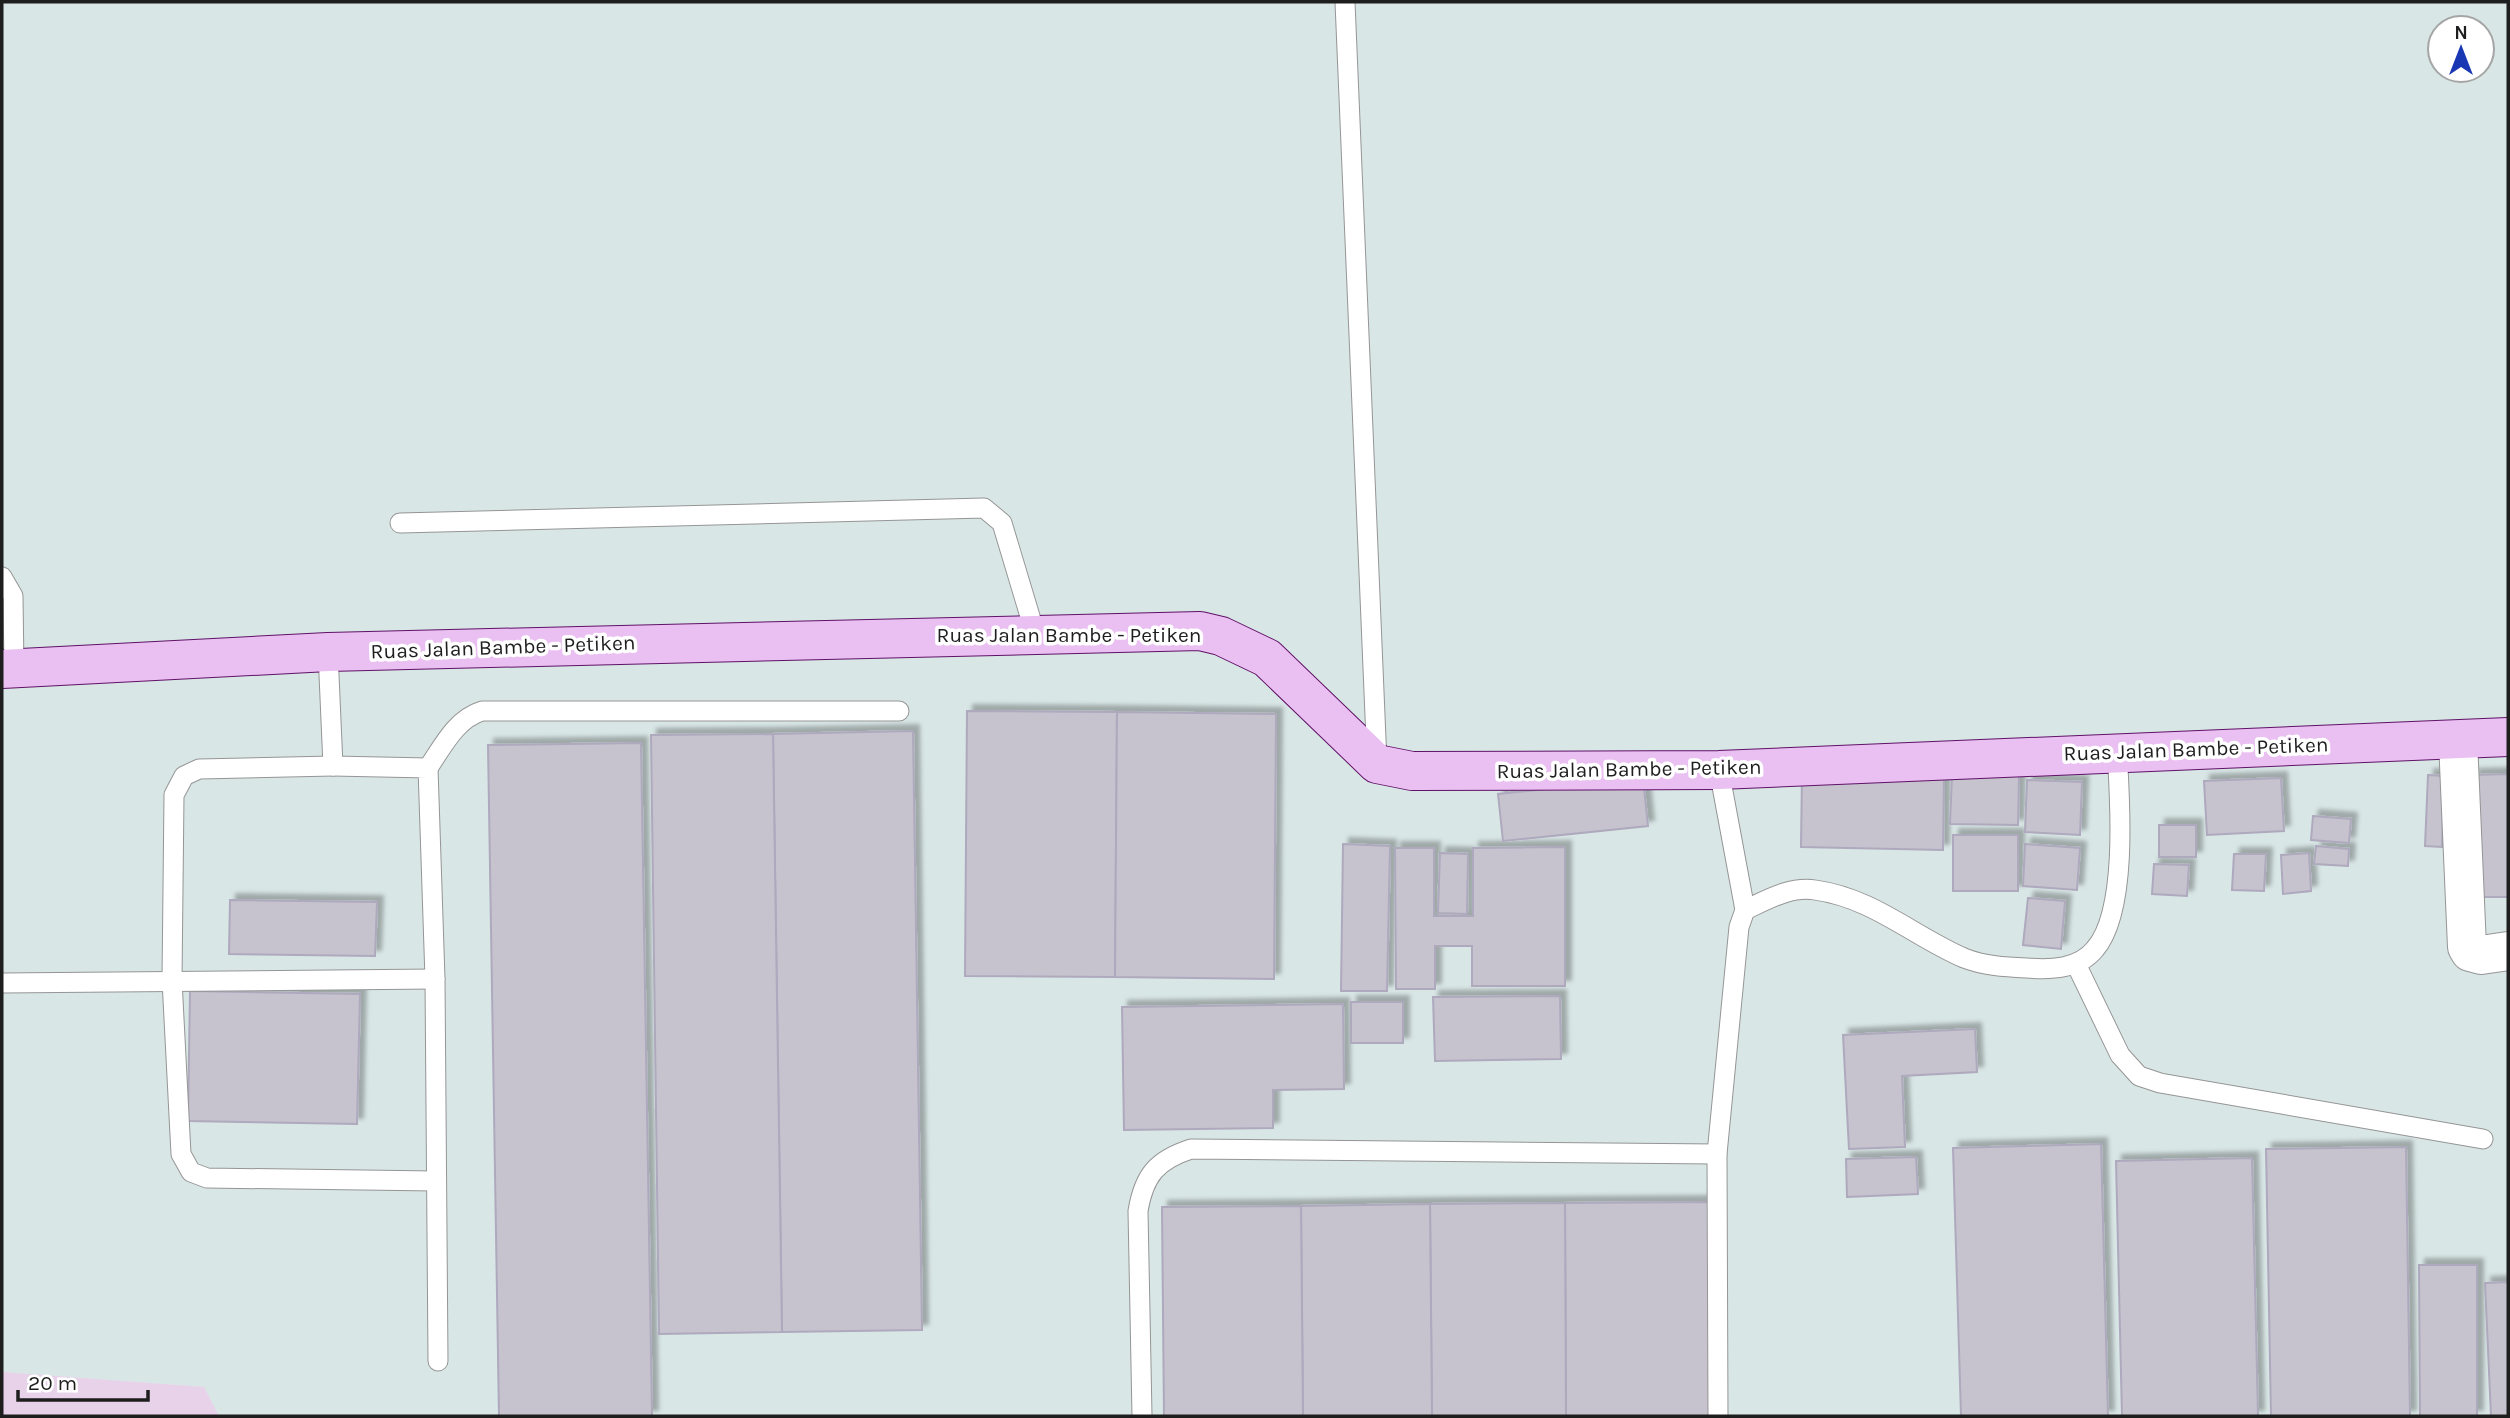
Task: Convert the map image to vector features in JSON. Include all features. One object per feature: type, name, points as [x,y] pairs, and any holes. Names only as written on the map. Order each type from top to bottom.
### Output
[{"type":"main road","name":"Ruas Jalan Bambe - Petiken","points":[[8,669],[328,652],[1200,631],[1221,636],[1267,658],[1377,764],[1412,771],[1719,770],[2117,751],[2458,741],[2508,737]]},
{"type":"street","points":[[2458,741],[2467,947],[2470,952],[2481,955],[2508,951]]},
{"type":"lane","points":[[1345,2],[1377,764]]},
{"type":"lane","points":[[400,523],[984,509],[1002,523],[1035,633]]},
{"type":"lane","points":[[2,577],[13,596],[8,669]]},
{"type":"lane","points":[[328,652],[333,766]]},
{"type":"lane","points":[[438,1361],[435,979],[428,768],[468,715],[482,711],[899,711]]},
{"type":"lane","points":[[1745,910],[1785,891],[1814,889],[1863,901],[1965,958],[1998,967],[2045,969],[2076,964],[2096,949],[2111,917],[2122,824],[2117,751]]},
{"type":"lane","points":[[428,768],[333,766],[199,769],[178,783],[174,795],[172,980],[181,1154],[191,1172],[207,1178],[435,1181]]},
{"type":"lane","points":[[1718,1416],[1717,1154],[1739,927],[1745,910],[1719,770]]},
{"type":"lane","points":[[2076,964],[2120,1055],[2139,1076],[2160,1083],[2483,1139]]},
{"type":"lane","points":[[2,983],[435,979]]},
{"type":"lane","points":[[1142,1416],[1138,1211],[1142,1191],[1155,1169],[1168,1157],[1192,1149],[1717,1154]]},
{"type":"shaded area","points":[[2,2],[2508,2],[2508,1416],[219,1416],[204,1387],[2,1372]]},
{"type":"shaded area","points":[[2,1372],[204,1387],[219,1416],[2,1416]]},
{"type":"building","points":[[967,711],[1117,712],[1115,977],[965,976]]},
{"type":"building","points":[[1117,712],[1276,714],[1274,979],[1115,977]]},
{"type":"building","points":[[913,731],[922,1330],[782,1332],[773,734]]},
{"type":"building","points":[[773,734],[782,1332],[659,1334],[651,735]]},
{"type":"building","points":[[641,743],[652,1416],[499,1416],[488,745]]},
{"type":"building","points":[[1802,773],[1944,776],[1943,850],[1801,847]]},
{"type":"building","points":[[2508,774],[2508,897],[2475,897],[2473,775]]},
{"type":"building","points":[[1952,775],[2019,776],[2018,825],[1950,824]]},
{"type":"building","points":[[2428,775],[2444,776],[2442,847],[2425,846]]},
{"type":"building","points":[[2281,778],[2284,831],[2207,835],[2204,781]]},
{"type":"building","points":[[1643,779],[1648,826],[1503,841],[1498,794]]},
{"type":"building","points":[[2027,780],[2082,782],[2080,835],[2025,832]]},
{"type":"building","points":[[2313,816],[2351,819],[2349,843],[2311,840]]},
{"type":"building","points":[[2159,825],[2196,825],[2196,857],[2159,857]]},
{"type":"building","points":[[1953,835],[2018,835],[2018,891],[1953,891]]},
{"type":"building","points":[[1343,844],[1390,846],[1387,991],[1341,991]]},
{"type":"building","points":[[2025,844],[2080,848],[2077,890],[2023,886]]},
{"type":"building","points":[[2316,846],[2349,849],[2348,866],[2314,864]]},
{"type":"building","points":[[1565,847],[1565,986],[1472,986],[1472,946],[1435,946],[1435,989],[1396,989],[1395,848],[1434,848],[1434,916],[1473,916],[1473,848]]},
{"type":"building","points":[[1440,853],[1468,854],[1467,914],[1438,913]]},
{"type":"building","points":[[2309,853],[2311,891],[2283,894],[2281,855]]},
{"type":"building","points":[[2234,854],[2266,854],[2264,891],[2232,890]]},
{"type":"building","points":[[2154,864],[2189,865],[2187,896],[2152,894]]},
{"type":"building","points":[[2028,898],[2065,901],[2061,949],[2023,945]]},
{"type":"building","points":[[230,900],[377,902],[375,956],[229,954]]},
{"type":"building","points":[[190,991],[360,994],[357,1124],[188,1121]]},
{"type":"building","points":[[1560,996],[1561,1059],[1435,1061],[1433,997]]},
{"type":"building","points":[[1351,1002],[1403,1002],[1403,1043],[1351,1043]]},
{"type":"building","points":[[1343,1004],[1344,1089],[1273,1090],[1273,1128],[1124,1130],[1122,1007]]},
{"type":"building","points":[[1975,1029],[1977,1072],[1902,1076],[1905,1147],[1849,1149],[1843,1035]]},
{"type":"building","points":[[2101,1144],[2108,1416],[1961,1416],[1953,1148]]},
{"type":"building","points":[[2406,1147],[2410,1416],[2271,1416],[2266,1149]]},
{"type":"building","points":[[1916,1157],[1918,1194],[1847,1197],[1846,1159]]},
{"type":"building","points":[[2252,1158],[2258,1416],[2122,1416],[2116,1161]]},
{"type":"building","points":[[1710,1202],[1712,1416],[1566,1416],[1565,1203]]},
{"type":"building","points":[[1565,1203],[1566,1416],[1432,1416],[1430,1204]]},
{"type":"building","points":[[1430,1204],[1432,1416],[1303,1416],[1301,1206]]},
{"type":"building","points":[[1301,1206],[1303,1416],[1164,1416],[1162,1207]]},
{"type":"building","points":[[2419,1265],[2477,1265],[2477,1416],[2420,1416]]},
{"type":"building","points":[[2508,1282],[2508,1416],[2491,1416],[2485,1283]]}]
